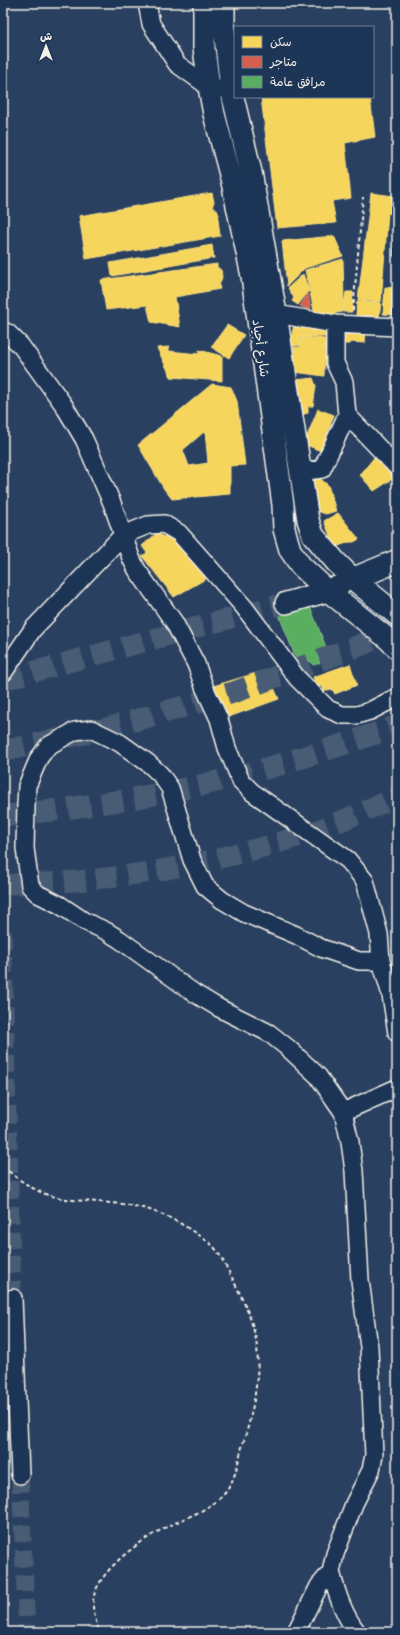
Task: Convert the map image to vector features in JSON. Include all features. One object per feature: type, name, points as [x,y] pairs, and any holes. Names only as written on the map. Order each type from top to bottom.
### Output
[{"type":"highway","points":[[354,579],[397,561]]},
{"type":"main road","name":"شارع أجياد","points":[[204,3],[204,48],[209,87],[214,114],[232,182],[252,276],[283,505],[284,529],[290,550],[302,566],[328,591],[388,639],[397,648]]},
{"type":"main road","name":"شارع أجياد","points":[[224,3],[224,28],[232,64],[231,89],[251,172],[276,314],[299,472],[308,520],[313,535],[354,579],[397,615]]},
{"type":"main road","points":[[286,603],[328,591],[354,579]]},
{"type":"street","points":[[147,3],[151,24],[177,64],[209,87],[231,89]]},
{"type":"street","points":[[276,314],[343,324],[397,327]]},
{"type":"street","points":[[299,472],[322,468],[347,415],[344,382],[335,363],[343,324]]},
{"type":"street","points":[[3,331],[24,350],[63,404],[84,439],[112,502],[130,558],[174,622],[196,664],[205,690],[219,719],[227,748],[241,781],[252,792],[348,860],[364,881],[379,934],[381,961],[391,995],[397,1033]]},
{"type":"street","points":[[347,415],[397,467]]},
{"type":"street","points":[[3,673],[33,629],[123,535],[148,525],[164,524],[179,533],[244,607],[297,678],[328,709],[342,715],[357,715],[370,711],[397,697]]},
{"type":"street","points":[[296,1632],[319,1586],[331,1572],[349,1517],[372,1470],[374,1455],[369,1347],[360,1280],[354,1171],[350,1142],[343,1112],[318,1076],[288,1048],[269,1033],[200,997],[120,939],[38,894],[30,886],[26,848],[27,786],[39,758],[48,746],[75,731],[91,729],[120,743],[148,763],[160,774],[170,788],[192,860],[205,886],[222,900],[244,913],[296,935],[321,948],[359,961],[381,961]]},
{"type":"street","points":[[343,1112],[397,1088]]},
{"type":"street","points":[[13,1298],[20,1475]]},
{"type":"street","points":[[331,1572],[341,1606],[350,1623],[357,1632]]},
{"type":"path","points":[[343,324],[363,197]]},
{"type":"path","points":[[3,1167],[29,1186],[50,1195],[82,1201],[140,1207],[183,1224],[212,1245],[228,1270],[252,1324],[257,1346],[257,1374],[245,1438],[233,1479],[225,1493],[216,1502],[153,1534],[130,1550],[104,1576],[95,1592],[93,1604],[99,1632]]},
{"type":"building: سكن","points":[[261,98],[370,98],[375,137],[345,143],[351,198],[332,201],[336,223],[277,228]]},
{"type":"building: سكن","points":[[212,193],[214,202],[212,207],[217,210],[219,215],[220,236],[86,259],[79,216]]},
{"type":"building: سكن","points":[[371,193],[394,196],[392,214],[388,213],[381,302],[358,300]]},
{"type":"building: سكن","points":[[395,229],[397,229],[397,256],[393,256]]},
{"type":"building: سكن","points":[[334,236],[343,256],[305,268],[287,286],[282,241]]},
{"type":"building: سكن","points":[[212,245],[214,258],[112,276],[110,263]]},
{"type":"building: سكن","points":[[343,259],[344,304],[342,312],[335,313],[334,317],[317,316],[316,312],[314,311],[305,270]]},
{"type":"building: سكن","points":[[217,264],[217,267],[221,270],[222,277],[219,286],[220,289],[175,297],[180,327],[151,322],[147,305],[106,310],[101,280]]},
{"type":"building: سكن","points":[[303,274],[309,291],[298,305],[292,301],[294,298],[288,288]]},
{"type":"building: سكن","points":[[385,287],[397,288],[397,315],[383,314]]},
{"type":"building: سكن","points":[[346,292],[353,292],[352,312],[343,312]]},
{"type":"building: سكن","points":[[357,301],[381,303],[379,317],[356,315]]},
{"type":"building: سكن","points":[[313,324],[312,337],[301,337],[300,345],[293,346],[292,349],[291,338],[294,325]]},
{"type":"building: سكن","points":[[227,325],[244,335],[229,358],[211,347]]},
{"type":"building: سكن","points":[[314,326],[325,329],[326,337],[313,337]]},
{"type":"building: سكن","points":[[339,327],[366,331],[365,343],[350,342],[350,344],[339,344]]},
{"type":"building: سكن","points":[[302,337],[325,339],[324,376],[294,372],[294,347],[300,347]]},
{"type":"building: سكن","points":[[169,347],[169,351],[199,354],[199,350],[222,356],[222,381],[171,377],[157,348]]},
{"type":"building: سكن","points":[[313,378],[316,386],[313,406],[308,406],[308,413],[301,415],[296,380]]},
{"type":"building: سكن","points":[[212,384],[231,387],[237,401],[245,465],[230,466],[230,494],[172,499],[164,489],[138,445]],"holes":[[[205,431],[208,463],[189,466],[183,450]]]},
{"type":"building: سكن","points":[[318,409],[334,415],[321,451],[304,444]]},
{"type":"building: سكن","points":[[376,455],[397,476],[374,491],[360,475]]},
{"type":"building: سكن","points":[[309,470],[328,485],[336,511],[326,514],[316,511]]},
{"type":"building: سكن","points":[[338,513],[359,539],[354,542],[335,547],[324,521]]},
{"type":"building: سكن","points":[[157,533],[164,537],[168,534],[209,577],[174,597],[142,556],[147,553],[142,546]]},
{"type":"building: سكن","points":[[350,664],[357,685],[335,694],[332,689],[324,691],[322,686],[317,688],[313,677]]},
{"type":"building: سكن","points":[[266,670],[279,699],[223,719],[210,687]]},
{"type":"building: متاجر","points":[[308,294],[311,310],[300,306]]},
{"type":"building: مرافق عامة","points":[[309,604],[329,655],[318,658],[320,663],[313,665],[311,661],[299,666],[279,615]]},
{"type":"tunnel","points":[[3,680],[286,603]]},
{"type":"tunnel","points":[[3,751],[105,729],[235,692],[361,645],[397,628]]},
{"type":"tunnel","points":[[3,816],[100,804],[197,786],[248,774],[397,726]]},
{"type":"tunnel","points":[[3,884],[43,883],[122,876],[201,862],[278,843],[316,831],[397,797]]},
{"type":"tunnel","points":[[3,931],[13,1298]]},
{"type":"tunnel","points":[[20,1475],[27,1632]]}]
